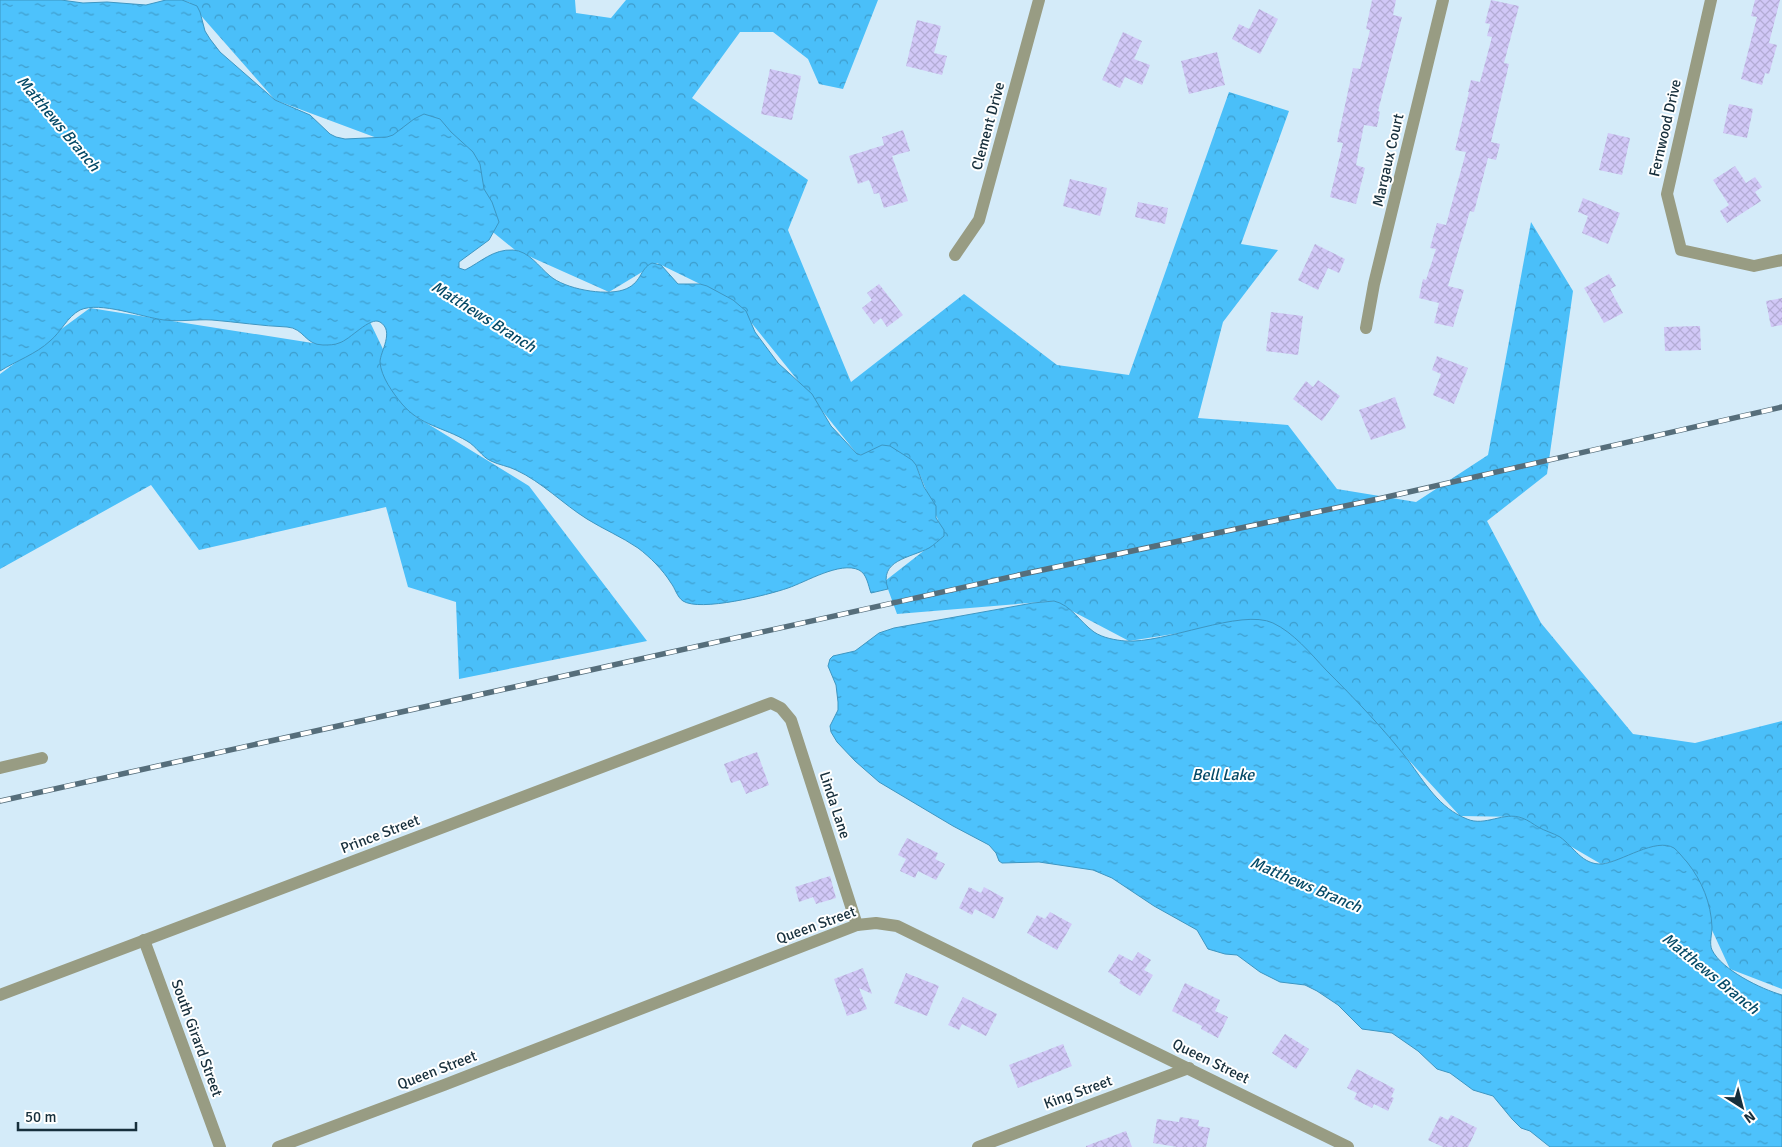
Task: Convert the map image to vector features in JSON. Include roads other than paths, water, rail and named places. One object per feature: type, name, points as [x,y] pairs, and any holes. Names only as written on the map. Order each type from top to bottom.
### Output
[{"type":"street","name":"Clement Drive","points":[[955,255],[979,220],[1039,0]]},
{"type":"street","name":"Margaux Court","points":[[1366,328],[1374,284],[1442,0]]},
{"type":"street","name":"Fernwood Drive","points":[[1710,0],[1667,194],[1681,250],[1754,266],[1782,260]]},
{"type":"street","name":"Linda Lane","points":[[771,703],[781,708],[791,720],[857,925]]},
{"type":"street","name":"Prince Street","points":[[0,995],[771,703]]},
{"type":"street","points":[[0,768],[42,758]]},
{"type":"street","name":"Queen Street","points":[[278,1147],[444,1085],[857,925],[876,923],[897,926],[1348,1147]]},
{"type":"street","name":"South Girard Street","points":[[144,940],[220,1147]]},
{"type":"street","name":"King Street","points":[[978,1147],[1189,1068]]},
{"type":"water","name":"Matthews Branch","points":[[0,0],[61,0],[83,3],[107,2],[146,5],[166,0],[182,0],[197,6],[205,31],[220,52],[275,100],[310,115],[330,134],[336,137],[345,139],[387,137],[424,114],[440,119],[473,152],[480,164],[484,189],[492,202],[499,222],[489,240],[459,262],[459,268],[465,270],[493,254],[513,250],[529,256],[550,276],[565,285],[596,292],[615,292],[634,284],[652,263],[661,265],[678,284],[700,284],[707,286],[733,300],[746,311],[755,332],[778,363],[812,394],[831,426],[857,454],[861,455],[882,445],[890,446],[912,460],[916,465],[924,487],[936,506],[936,518],[944,530],[944,536],[929,548],[898,561],[892,566],[886,579],[888,589],[871,593],[862,572],[851,568],[842,568],[823,573],[766,595],[718,604],[692,604],[683,601],[668,578],[638,548],[587,519],[526,475],[491,461],[467,441],[425,422],[409,411],[395,395],[381,368],[380,362],[387,336],[384,326],[376,321],[366,325],[344,341],[323,345],[312,342],[297,330],[287,327],[212,320],[164,320],[109,308],[88,308],[75,313],[44,346],[0,371]]},
{"type":"water","name":"Bell Lake","points":[[1054,601],[1065,606],[1098,634],[1125,641],[1160,637],[1242,620],[1259,620],[1273,623],[1288,632],[1308,650],[1389,737],[1433,794],[1457,814],[1474,821],[1508,816],[1522,818],[1560,837],[1584,859],[1595,864],[1610,862],[1648,848],[1667,845],[1674,848],[1692,869],[1705,893],[1710,909],[1712,927],[1711,947],[1717,957],[1724,965],[1743,978],[1782,995],[1782,1147],[1550,1147],[1530,1131],[1521,1128],[1493,1096],[1473,1090],[1450,1073],[1437,1069],[1418,1051],[1392,1033],[1362,1029],[1338,1005],[1317,991],[1305,985],[1280,982],[1260,972],[1237,955],[1208,949],[1197,930],[1154,906],[1112,878],[1093,870],[1039,862],[1002,863],[989,845],[879,782],[837,742],[830,726],[838,710],[836,685],[828,666],[833,656],[855,651],[879,633],[894,628],[1033,603]]},
{"type":"railway","points":[[0,801],[1028,573],[1378,499],[1782,407]]}]
